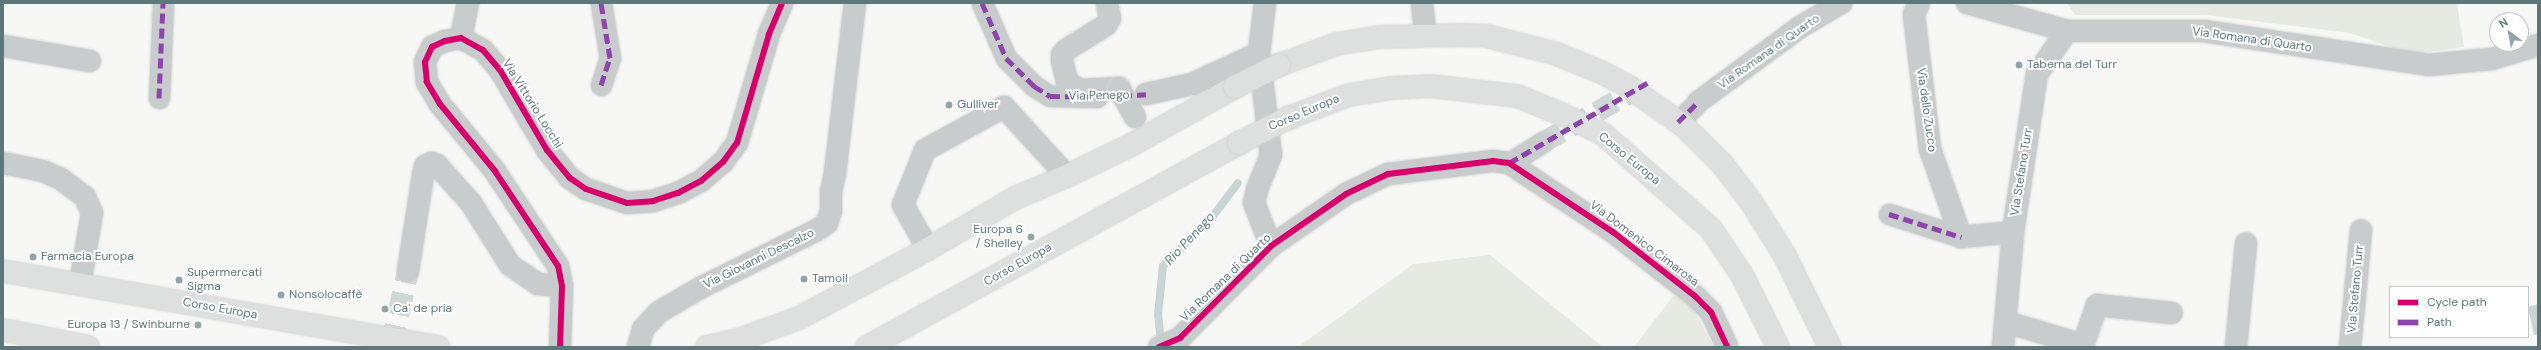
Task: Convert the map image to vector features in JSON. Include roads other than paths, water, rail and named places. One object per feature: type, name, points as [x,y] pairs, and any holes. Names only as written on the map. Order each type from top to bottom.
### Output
[{"type":"main road","points":[[707,347],[741,339],[799,318],[928,249],[1015,198],[1067,176],[1148,135],[1235,87],[1279,65],[1337,44],[1380,37],[1425,34],[1487,36],[1557,54],[1604,73],[1629,87],[1678,122],[1723,165],[1752,202],[1785,256],[1830,347]]},
{"type":"main road","name":"Corso Europa","points":[[867,347],[1239,143],[1288,118],[1320,104],[1349,95],[1392,88],[1430,86],[1517,96],[1554,111],[1602,134],[1711,229],[1742,275],[1778,347]]},
{"type":"main road","name":"Corso Europa","points":[[3,271],[438,347]]},
{"type":"main road","points":[[3,330],[88,347]]},
{"type":"street","points":[[158,98],[163,3]]},
{"type":"street","points":[[468,3],[461,38],[445,41],[432,47],[425,62],[427,82],[440,104],[495,171],[558,266],[562,286],[560,347]]},
{"type":"street","points":[[601,3],[610,58],[601,85]]},
{"type":"street","name":"Via Vittorio Locchi","points":[[461,38],[482,50],[500,70],[547,150],[570,178],[586,189],[606,198],[627,203],[653,201],[678,193],[701,180],[722,162],[737,143],[769,34],[782,3]]},
{"type":"street","name":"Via Giovanni Descalzo","points":[[638,347],[643,329],[659,312],[702,287],[817,230],[827,223],[831,211],[831,192],[835,173],[855,3]]},
{"type":"street","name":"Via Penego","points":[[982,3],[1006,58],[1034,86],[1050,96],[1107,97],[1146,94],[1192,84],[1259,53]]},
{"type":"street","points":[[1107,3],[1110,18],[1106,25],[1066,50],[1062,60],[1067,81],[1079,90],[1119,88],[1148,135]]},
{"type":"street","points":[[1265,3],[1259,53],[1271,155],[1257,190],[1254,203],[1271,246]]},
{"type":"street","points":[[1422,3],[1425,34]]},
{"type":"street","name":"Via Romana di Quarto","points":[[1698,102],[1800,27],[1841,3]]},
{"type":"street","name":"Via dello Zucco","points":[[1919,3],[1914,15],[1930,149],[1961,237]]},
{"type":"street","name":"Via Romana di Quarto","points":[[1967,3],[2067,30],[2204,31],[2428,65],[2492,59],[2538,45]]},
{"type":"street","name":"Via Stefano Turr","points":[[2003,347],[2013,232],[2037,74],[2067,30]]},
{"type":"street","points":[[3,46],[90,61]]},
{"type":"street","points":[[1678,122],[1698,102]]},
{"type":"street","points":[[928,249],[903,205],[925,150],[1004,107],[1067,176]]},
{"type":"street","points":[[1509,163],[1543,142]]},
{"type":"street","name":"Via Romana di Quarto","points":[[1159,347],[1180,343],[1271,246],[1346,194],[1388,174],[1493,160],[1509,163]]},
{"type":"street","points":[[3,163],[43,171],[62,179],[85,197],[92,213],[80,284]]},
{"type":"street","points":[[408,271],[423,175],[425,166],[431,163],[437,165],[471,203],[510,265],[538,284],[562,286]]},
{"type":"street","name":"Via Domenico Cimarosa","points":[[1509,163],[1613,232],[1695,296],[1711,312],[1727,347]]},
{"type":"street","points":[[1889,214],[1961,237],[2013,232]]},
{"type":"street","name":"Via Stefano Turr","points":[[2350,347],[2361,231]]},
{"type":"street","points":[[2236,347],[2246,243]]},
{"type":"street","points":[[2006,322],[2083,346],[2097,305],[2172,313]]},
{"type":"waterway","name":"Rio Penego","points":[[1159,343],[1161,342],[1158,315],[1163,266],[1213,216],[1238,183]]},
{"type":"tunnel","points":[[1543,142],[1647,83]]},
{"type":"tunnel","points":[[391,347],[408,271]]},
{"type":"place","name":"Taberna del Turr","points":[[2019,65]]},
{"type":"place","name":"Gulliver","points":[[949,105]]},
{"type":"place","name":"Europa 6 / Shelley","points":[[1031,237]]},
{"type":"place","name":"Farmacia Europa","points":[[33,257]]},
{"type":"place","name":"Tamoil","points":[[804,279]]},
{"type":"place","name":"Supermercati Sigma","points":[[179,280]]},
{"type":"place","name":"Nonsolocaffè","points":[[281,295]]},
{"type":"place","name":"Ca' de pria","points":[[385,309]]},
{"type":"place","name":"Europa 13 / Swinburne","points":[[198,325]]}]
